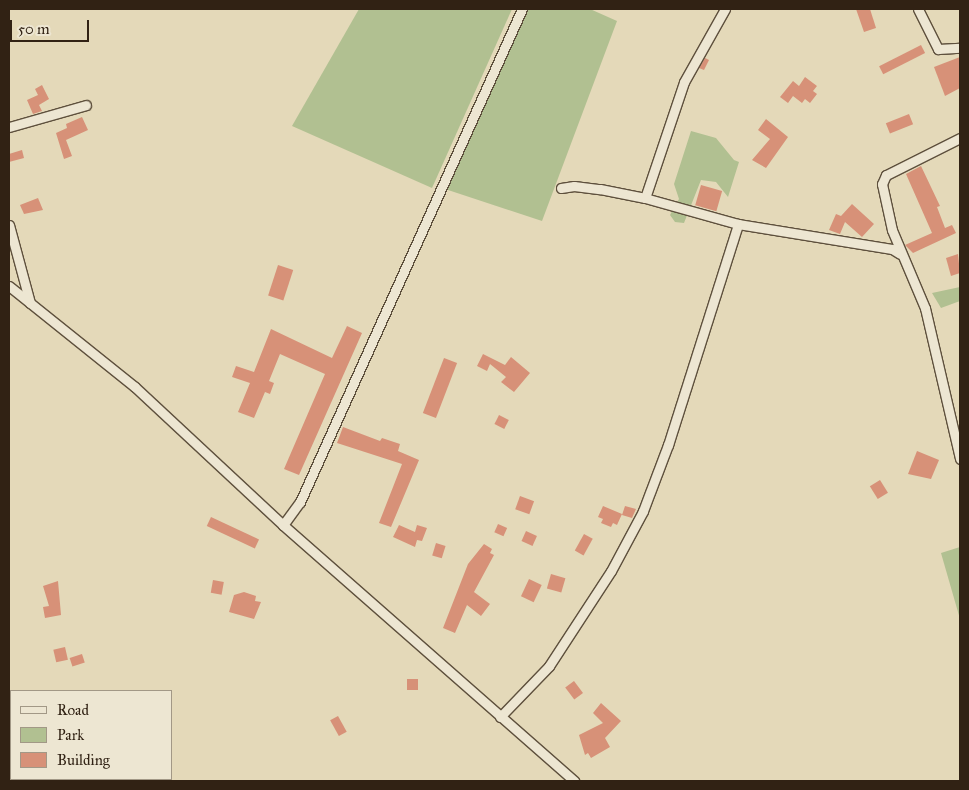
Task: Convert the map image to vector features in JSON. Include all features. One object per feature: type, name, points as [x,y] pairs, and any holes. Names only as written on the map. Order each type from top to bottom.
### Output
[{"type":"street","points":[[284,525],[300,502],[522,9]]},
{"type":"street","points":[[645,198],[684,82],[725,9]]},
{"type":"street","points":[[918,9],[938,49],[960,48]]},
{"type":"street","points":[[9,127],[86,105]]},
{"type":"street","points":[[960,138],[886,175],[882,184],[892,230],[900,254],[924,308],[960,459]]},
{"type":"street","points":[[561,188],[574,186],[645,198],[738,224],[892,249],[900,254]]},
{"type":"street","points":[[500,717],[549,666],[612,571],[643,511],[668,445],[738,224]]},
{"type":"street","points":[[9,225],[30,303]]},
{"type":"street","points":[[9,286],[135,388],[284,525],[574,781]]},
{"type":"green space","points":[[359,9],[512,9],[432,188],[292,126]]},
{"type":"green space","points":[[527,9],[590,9],[617,21],[542,221],[445,189]]},
{"type":"green space","points":[[691,131],[716,138],[734,160],[739,162],[728,197],[716,182],[701,180],[684,223],[675,222],[670,215],[679,199],[674,184]]},
{"type":"green space","points":[[960,287],[960,301],[941,308],[932,293]]},
{"type":"green space","points":[[960,547],[960,619],[941,553]]},
{"type":"building","points":[[856,9],[870,9],[876,28],[864,32]]},
{"type":"building","points":[[921,45],[925,53],[883,74],[879,66]]},
{"type":"building","points":[[960,57],[960,88],[945,96],[934,67]]},
{"type":"building","points":[[705,58],[709,60],[704,70],[699,68]]},
{"type":"building","points":[[805,77],[817,86],[813,91],[817,94],[810,103],[805,99],[802,103],[793,96],[788,103],[780,97],[793,81],[799,86]]},
{"type":"building","points":[[42,85],[49,99],[39,105],[42,111],[33,114],[27,100],[38,95],[35,89]]},
{"type":"building","points":[[909,114],[913,124],[890,134],[886,123]]},
{"type":"building","points":[[82,117],[88,130],[66,140],[72,156],[64,159],[56,133],[67,128],[66,124]]},
{"type":"building","points":[[766,119],[788,137],[766,168],[752,160],[770,139],[758,130]]},
{"type":"building","points":[[22,150],[24,158],[9,162],[9,154]]},
{"type":"building","points":[[921,166],[940,206],[937,207],[945,228],[952,225],[956,233],[913,253],[905,245],[932,233],[906,174]]},
{"type":"building","points":[[701,185],[722,191],[716,211],[695,205]]},
{"type":"building","points":[[38,198],[43,210],[24,214],[20,205]]},
{"type":"building","points":[[852,204],[874,224],[862,237],[845,222],[840,234],[829,230],[836,214],[841,216]]},
{"type":"building","points":[[958,254],[960,273],[951,276],[946,258]]},
{"type":"building","points":[[278,265],[293,270],[283,300],[268,295]]},
{"type":"building","points":[[347,326],[362,333],[299,475],[284,469],[325,374],[280,354],[269,381],[274,383],[270,394],[265,392],[254,418],[238,412],[250,383],[232,377],[236,366],[254,372],[271,329],[332,358]]},
{"type":"building","points":[[483,354],[505,365],[511,357],[530,373],[514,392],[501,382],[506,377],[490,364],[487,371],[477,366]]},
{"type":"building","points":[[444,358],[457,363],[436,418],[423,413]]},
{"type":"building","points":[[499,415],[509,420],[504,429],[494,424]]},
{"type":"building","points":[[343,427],[380,441],[382,438],[400,444],[398,451],[419,460],[391,527],[379,523],[402,464],[337,443]]},
{"type":"building","points":[[917,451],[939,460],[931,479],[908,474]]},
{"type":"building","points":[[880,480],[888,493],[878,499],[870,486]]},
{"type":"building","points":[[520,496],[534,501],[529,514],[515,509]]},
{"type":"building","points":[[603,506],[622,514],[617,525],[613,523],[611,527],[601,523],[603,519],[598,517]]},
{"type":"building","points":[[625,506],[636,509],[632,518],[622,515]]},
{"type":"building","points":[[211,517],[259,539],[255,548],[207,526]]},
{"type":"building","points":[[498,524],[507,528],[503,536],[494,532]]},
{"type":"building","points":[[399,525],[415,532],[417,525],[427,528],[422,541],[417,540],[415,547],[393,537]]},
{"type":"building","points":[[526,531],[537,536],[532,546],[522,541]]},
{"type":"building","points":[[584,534],[593,539],[584,555],[575,551]]},
{"type":"building","points":[[436,543],[446,546],[442,558],[432,555]]},
{"type":"building","points":[[484,544],[492,549],[490,553],[494,555],[474,592],[490,604],[481,616],[467,605],[455,633],[443,628],[468,564]]},
{"type":"building","points":[[551,574],[565,578],[561,593],[547,588]]},
{"type":"building","points":[[529,579],[542,585],[534,602],[521,596]]},
{"type":"building","points":[[213,580],[224,582],[222,595],[211,593]]},
{"type":"building","points":[[58,581],[61,615],[45,618],[43,607],[49,606],[43,586]]},
{"type":"building","points":[[244,592],[256,596],[255,601],[261,602],[254,619],[229,612],[234,595]]},
{"type":"building","points":[[65,647],[68,660],[56,662],[53,650]]},
{"type":"building","points":[[82,654],[85,663],[72,667],[70,658]]},
{"type":"building","points":[[407,679],[418,679],[418,690],[407,690]]},
{"type":"building","points":[[574,681],[583,693],[574,700],[565,688]]},
{"type":"building","points":[[601,703],[621,721],[605,738],[610,747],[591,758],[588,753],[585,755],[579,735],[603,723],[593,713]]},
{"type":"building","points":[[338,716],[347,732],[339,736],[330,720]]}]
